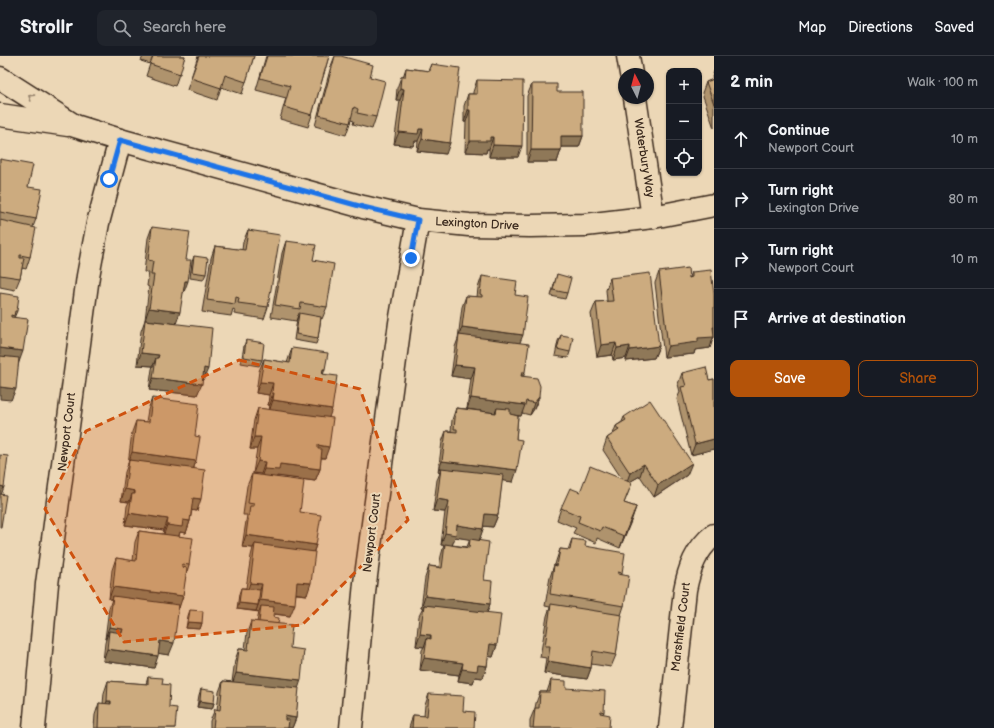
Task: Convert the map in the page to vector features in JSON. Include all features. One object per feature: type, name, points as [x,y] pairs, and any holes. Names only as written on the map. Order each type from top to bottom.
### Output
[{"type":"street","points":[[628,56],[630,68]]},
{"type":"street","name":"Lexington Drive","points":[[0,78],[75,126],[120,140],[363,207],[418,220],[469,225],[585,225],[653,217],[714,205]]},
{"type":"street","name":"Waterbury Way","points":[[636,104],[653,217]]},
{"type":"street","points":[[0,115],[75,126]]},
{"type":"street","name":"Newport Court","points":[[34,728],[47,584],[88,276],[98,223],[120,140]]},
{"type":"street","name":"Newport Court","points":[[351,728],[366,583],[398,339],[418,220]]},
{"type":"street","name":"Marshfield Court","points":[[670,728],[688,574],[693,561],[701,548],[707,540],[714,535]]},
{"type":"highlighted area","points":[[239,360],[360,389],[408,520],[302,625],[124,642],[45,509],[86,431]]},
{"type":"building","points":[[153,56],[185,56],[180,74],[150,64]]},
{"type":"building","points":[[199,56],[254,56],[246,82],[225,75],[221,88],[191,78]]},
{"type":"building","points":[[267,56],[329,56],[312,115],[284,107],[290,86],[260,78]]},
{"type":"building","points":[[335,56],[341,56],[373,65],[370,77],[385,81],[376,117],[357,113],[358,109],[354,107],[350,123],[319,115]]},
{"type":"building","points":[[431,64],[460,68],[450,143],[422,139],[423,129],[419,129],[418,134],[399,132],[404,89],[400,88],[401,77],[405,77],[406,68],[430,71]]},
{"type":"building","points":[[714,79],[714,104],[706,82]]},
{"type":"building","points":[[477,80],[523,81],[522,146],[493,145],[493,137],[490,137],[490,141],[470,141],[470,110],[468,110],[468,94],[477,94]]},
{"type":"building","points":[[532,84],[557,84],[557,92],[583,92],[583,136],[561,136],[561,150],[531,150]]},
{"type":"building","points":[[0,159],[33,165],[28,187],[42,189],[36,219],[0,212]]},
{"type":"building","points":[[0,220],[36,228],[30,257],[20,255],[20,258],[24,258],[20,278],[0,275]]},
{"type":"building","points":[[152,227],[190,232],[186,260],[191,260],[188,281],[185,281],[180,312],[149,308],[154,275],[151,275],[153,261],[148,260]]},
{"type":"building","points":[[248,230],[280,235],[268,307],[238,303],[239,298],[236,297],[235,304],[207,300],[215,246],[245,250]]},
{"type":"building","points":[[286,241],[316,245],[313,260],[334,264],[327,307],[301,303],[300,309],[275,305]]},
{"type":"building","points":[[194,256],[208,258],[206,274],[192,272]]},
{"type":"building","points":[[688,268],[689,278],[692,277],[692,272],[711,270],[714,295],[714,337],[698,338],[698,342],[668,346],[659,272]]},
{"type":"building","points":[[650,273],[659,346],[630,350],[630,346],[617,348],[616,343],[601,345],[596,302],[613,301],[610,278]]},
{"type":"building","points":[[557,274],[571,278],[567,293],[553,290]]},
{"type":"building","points":[[482,276],[517,281],[515,295],[528,297],[523,335],[462,327],[466,296],[482,297],[480,294]]},
{"type":"building","points":[[0,293],[19,296],[17,311],[15,311],[14,316],[11,315],[11,317],[28,319],[23,351],[0,348]]},
{"type":"building","points":[[299,313],[321,317],[318,338],[296,334]]},
{"type":"building","points":[[145,320],[212,328],[208,369],[204,368],[202,384],[153,378],[156,358],[158,358],[159,355],[141,353]]},
{"type":"building","points":[[459,335],[529,344],[525,372],[522,372],[521,376],[537,378],[540,386],[539,397],[534,403],[526,401],[525,405],[471,398],[475,367],[455,365]]},
{"type":"building","points":[[561,335],[573,337],[570,352],[557,349]]},
{"type":"building","points":[[246,340],[264,343],[262,360],[244,357]]},
{"type":"building","points":[[292,348],[328,353],[325,369],[323,369],[322,374],[337,376],[332,409],[273,400],[273,383],[260,382],[264,359],[290,363]]},
{"type":"building","points":[[0,356],[19,358],[16,389],[0,387]]},
{"type":"building","points":[[706,367],[709,380],[714,379],[714,439],[695,444],[681,387],[686,386],[682,373]]},
{"type":"building","points":[[152,398],[199,404],[195,436],[200,437],[196,461],[132,452],[136,421],[149,422]]},
{"type":"building","points":[[650,400],[692,463],[658,485],[644,464],[630,473],[607,438],[619,430],[616,426],[626,420],[624,417]]},
{"type":"building","points":[[258,408],[333,418],[329,447],[318,445],[318,449],[322,449],[320,469],[280,464],[279,470],[264,469],[265,462],[258,461],[261,437],[254,437]]},
{"type":"building","points":[[456,408],[496,413],[497,408],[510,409],[510,414],[518,416],[516,439],[522,440],[517,470],[442,461],[446,431],[457,432],[457,429],[454,429]]},
{"type":"building","points":[[0,455],[8,456],[4,487],[0,486]]},
{"type":"building","points":[[129,460],[205,470],[201,499],[193,498],[190,521],[183,520],[182,527],[167,525],[168,519],[129,513],[132,494],[135,494],[135,491],[125,489]]},
{"type":"building","points":[[590,466],[632,483],[624,503],[636,507],[624,536],[602,527],[600,531],[578,522],[580,516],[561,508],[570,488],[580,492]]},
{"type":"building","points":[[441,468],[503,475],[498,515],[485,514],[483,529],[457,525],[456,535],[445,533],[449,501],[437,499]]},
{"type":"building","points":[[252,474],[304,481],[300,512],[321,515],[316,545],[246,535],[250,506],[254,506],[254,504],[248,503]]},
{"type":"building","points":[[0,494],[6,495],[1,527],[0,527]]},
{"type":"building","points":[[139,531],[193,538],[189,565],[182,564],[182,567],[187,568],[183,596],[113,587],[116,558],[136,561]]},
{"type":"building","points":[[470,539],[489,542],[484,580],[492,581],[490,604],[425,596],[429,566],[442,568],[445,544],[469,548]]},
{"type":"building","points":[[572,539],[586,541],[585,546],[625,553],[622,573],[618,572],[618,574],[629,576],[624,606],[550,594],[554,565],[557,566],[560,549],[570,550]]},
{"type":"building","points":[[255,544],[315,552],[311,583],[297,582],[295,604],[260,600],[262,584],[250,583]]},
{"type":"building","points":[[241,588],[260,590],[258,605],[239,603]]},
{"type":"building","points":[[113,596],[179,605],[174,643],[160,641],[158,656],[107,649],[109,631],[122,633],[123,629],[109,627]]},
{"type":"building","points":[[551,604],[622,615],[616,655],[593,651],[591,668],[548,661],[550,646],[545,646]]},
{"type":"building","points":[[424,605],[501,614],[497,645],[490,644],[487,666],[478,665],[477,671],[462,669],[463,663],[424,658],[427,638],[431,639],[431,635],[420,634]]},
{"type":"building","points":[[261,606],[274,607],[273,617],[279,618],[278,624],[259,622]]},
{"type":"building","points":[[190,610],[203,611],[202,623],[188,622]]},
{"type":"building","points":[[251,621],[292,625],[290,648],[304,650],[301,680],[236,673],[239,649],[248,650]]},
{"type":"building","points":[[148,677],[163,678],[162,684],[170,685],[169,707],[177,708],[175,728],[98,728],[99,703],[111,704],[111,701],[107,701],[108,681],[148,684]]},
{"type":"building","points":[[551,680],[566,681],[566,688],[605,691],[604,712],[601,711],[600,713],[610,715],[609,728],[533,728],[535,708],[539,708],[540,692],[550,692]]},
{"type":"building","points":[[223,681],[299,688],[296,718],[285,716],[285,720],[289,720],[288,728],[213,728],[215,709],[220,710]]},
{"type":"building","points":[[201,689],[215,691],[214,703],[200,701]]},
{"type":"building","points":[[429,694],[464,696],[463,711],[475,712],[474,728],[412,728],[413,715],[427,716]]},
{"type":"route","points":[[109,179],[120,140],[363,207],[418,220],[411,258]]}]
